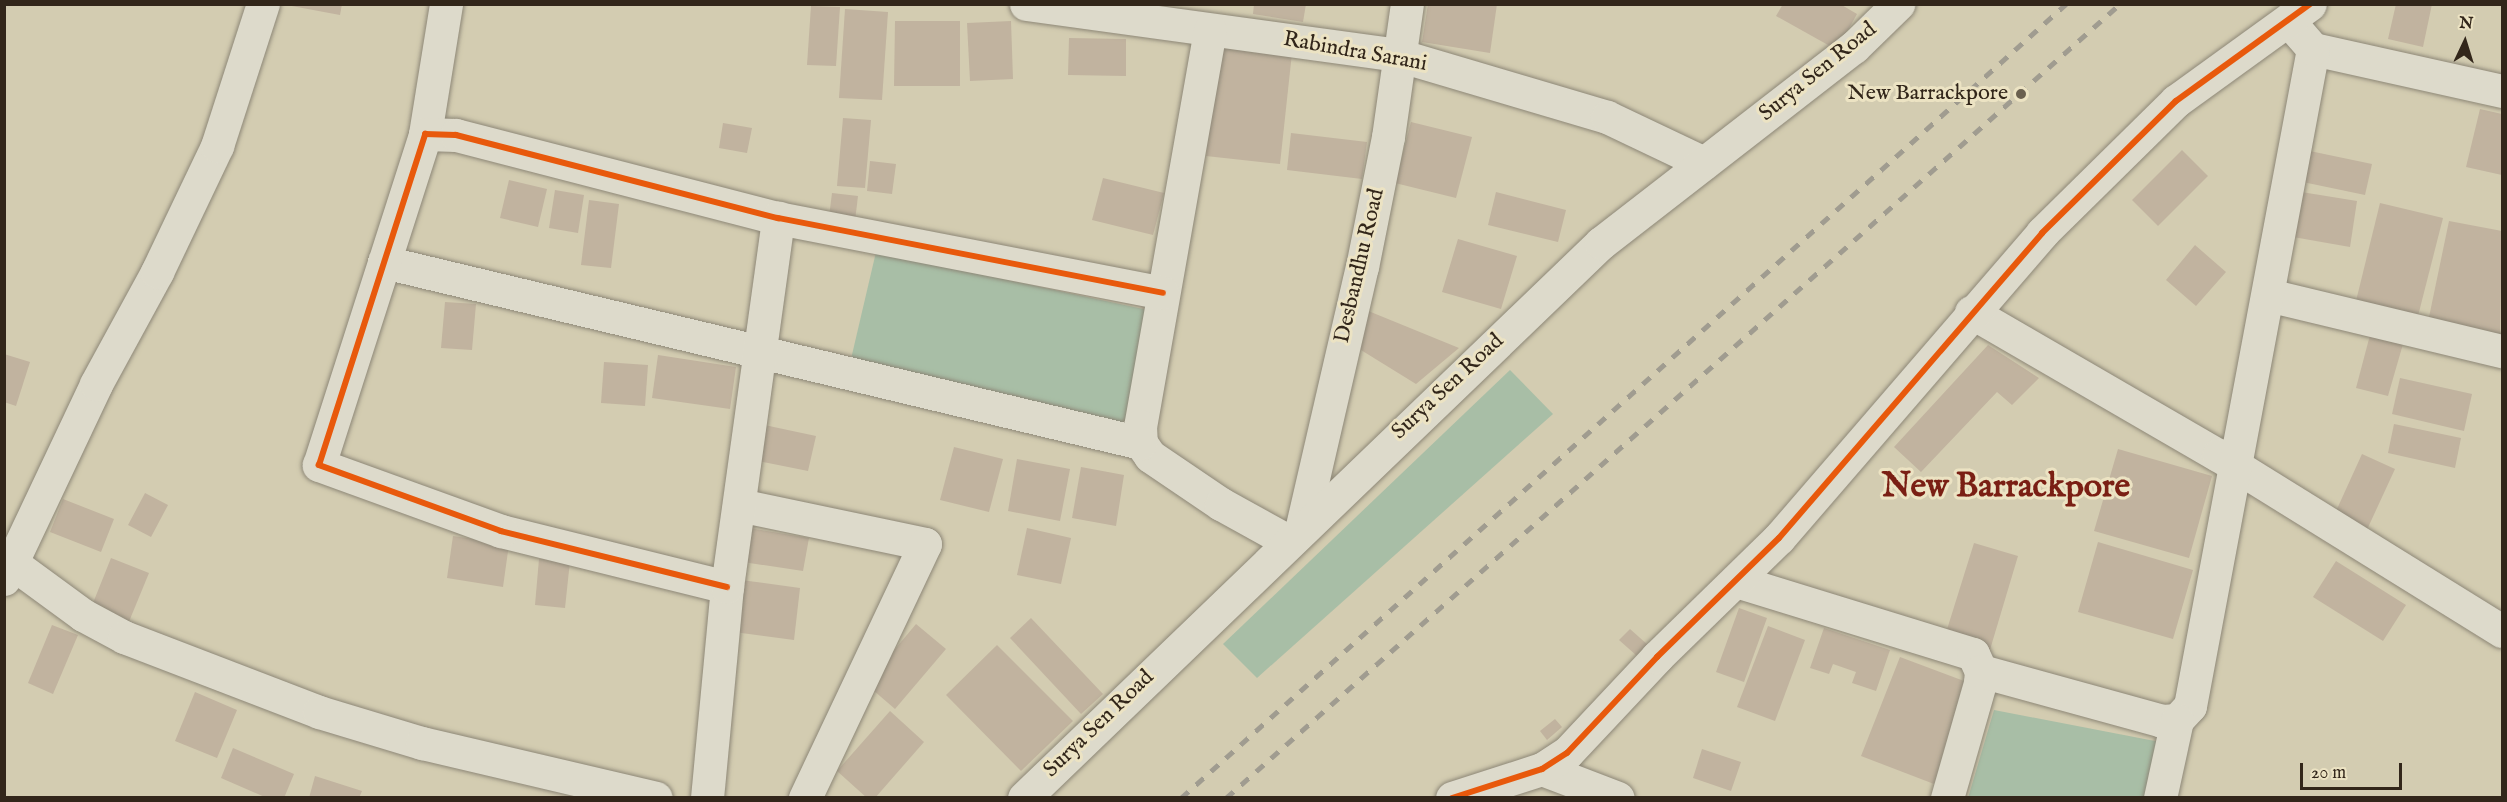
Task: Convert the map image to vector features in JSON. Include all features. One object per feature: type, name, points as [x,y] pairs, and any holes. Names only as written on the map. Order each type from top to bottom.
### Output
[{"type":"street","points":[[262,4],[217,146],[158,272],[96,384],[8,571],[124,637],[309,708],[422,743],[656,798]]},
{"type":"street","points":[[447,4],[426,134],[319,465],[501,531],[727,587]]},
{"type":"street","name":"Rabindra Sarani","points":[[1026,4],[1398,55],[1595,113],[1704,163]]},
{"type":"street","name":"Desbandhu Road","points":[[1295,533],[1362,267],[1388,137],[1407,4]]},
{"type":"street","name":"Surya Sen Road","points":[[1024,798],[1295,533],[1601,243],[1854,47],[1892,6]]},
{"type":"street","points":[[1452,798],[1542,769],[1567,753],[1779,538],[1971,312],[2042,233],[2176,101],[2299,13],[2313,49],[2268,295],[2233,465],[2190,706],[2177,720],[2160,798]]},
{"type":"street","points":[[1142,443],[1140,426],[1210,30]]},
{"type":"street","points":[[2313,49],[2502,91]]},
{"type":"street","points":[[426,134],[456,135],[778,218],[1163,293]]},
{"type":"street","points":[[707,798],[727,587],[778,218]]},
{"type":"street","points":[[384,262],[760,354],[1142,443],[1159,462],[1221,504],[1295,533]]},
{"type":"street","points":[[2268,295],[2502,351]]},
{"type":"street","points":[[1971,312],[2233,465],[2502,632]]},
{"type":"street","points":[[739,505],[925,544],[805,798]]},
{"type":"street","points":[[1736,581],[1973,654],[1982,672],[1947,798]]},
{"type":"street","points":[[1982,672],[2162,722],[2177,720]]},
{"type":"street","points":[[1542,769],[1618,798]]},
{"type":"shaded area","points":[[876,252],[1148,310],[1125,426],[851,359]]},
{"type":"shaded area","points":[[1510,370],[1553,414],[1257,678],[1223,644]]},
{"type":"shaded area","points":[[1994,710],[2160,742],[2148,797],[1968,798]]},
{"type":"building","points":[[281,4],[342,4],[340,15]]},
{"type":"building","points":[[1254,4],[1306,4],[1303,22],[1253,14]]},
{"type":"building","points":[[1428,4],[1497,4],[1490,53],[1422,42]]},
{"type":"building","points":[[1783,4],[1840,4],[1857,14],[1837,50],[1776,16]]},
{"type":"building","points":[[2396,4],[2432,4],[2423,47],[2388,39]]},
{"type":"building","points":[[811,6],[840,7],[836,66],[807,65]]},
{"type":"building","points":[[845,9],[888,12],[882,100],[839,98]]},
{"type":"building","points":[[895,21],[960,21],[960,86],[894,86]]},
{"type":"building","points":[[1011,21],[1013,79],[970,81],[967,23]]},
{"type":"building","points":[[1069,38],[1126,39],[1126,76],[1068,75]]},
{"type":"building","points":[[1218,46],[1292,53],[1280,164],[1206,156]]},
{"type":"building","points":[[2480,109],[2502,114],[2502,175],[2466,167]]},
{"type":"building","points":[[843,118],[871,120],[865,188],[837,186]]},
{"type":"building","points":[[1411,122],[1472,137],[1456,198],[1395,183]]},
{"type":"building","points":[[723,123],[752,128],[747,153],[719,148]]},
{"type":"building","points":[[1291,133],[1367,142],[1362,179],[1287,170]]},
{"type":"building","points":[[2182,150],[2208,176],[2158,226],[2132,200]]},
{"type":"building","points":[[2305,150],[2372,164],[2365,195],[2298,181]]},
{"type":"building","points":[[870,161],[896,164],[892,194],[867,191]]},
{"type":"building","points":[[1103,178],[1164,193],[1153,235],[1092,220]]},
{"type":"building","points":[[509,180],[547,189],[538,227],[500,218]]},
{"type":"building","points":[[555,190],[584,195],[578,233],[549,228]]},
{"type":"building","points":[[2289,190],[2357,201],[2350,247],[2281,235]]},
{"type":"building","points":[[1496,192],[1566,210],[1558,242],[1488,225]]},
{"type":"building","points":[[832,193],[858,196],[855,221],[829,217]]},
{"type":"building","points":[[589,200],[619,204],[611,268],[581,265]]},
{"type":"building","points":[[2380,203],[2443,218],[2418,316],[2356,301]]},
{"type":"building","points":[[2449,221],[2502,231],[2500,337],[2428,322]]},
{"type":"building","points":[[1458,239],[1517,256],[1501,309],[1442,292]]},
{"type":"building","points":[[2195,245],[2226,272],[2196,306],[2166,280]]},
{"type":"building","points":[[445,302],[476,304],[472,350],[441,348]]},
{"type":"building","points":[[1361,308],[1459,348],[1416,384],[1348,342]]},
{"type":"building","points":[[2370,335],[2403,344],[2388,396],[2356,388]]},
{"type":"building","points":[[1988,345],[2039,378],[2012,405],[1997,392],[1921,472],[1894,447]]},
{"type":"building","points":[[4,354],[30,362],[16,406],[4,402]]},
{"type":"building","points":[[658,355],[736,367],[730,409],[652,398]]},
{"type":"building","points":[[604,362],[648,365],[645,406],[601,403]]},
{"type":"building","points":[[2400,378],[2472,394],[2464,431],[2392,414]]},
{"type":"building","points":[[760,424],[816,436],[808,471],[753,460]]},
{"type":"building","points":[[2394,424],[2461,438],[2455,468],[2388,453]]},
{"type":"building","points":[[954,447],[1003,459],[989,512],[940,500]]},
{"type":"building","points":[[2118,449],[2212,476],[2189,558],[2094,531]]},
{"type":"building","points":[[2362,454],[2395,469],[2365,534],[2332,520]]},
{"type":"building","points":[[1017,459],[1070,469],[1060,521],[1008,511]]},
{"type":"building","points":[[1081,467],[1124,475],[1116,526],[1072,518]]},
{"type":"building","points":[[145,493],[168,505],[151,537],[128,525]]},
{"type":"building","points":[[63,499],[114,519],[101,552],[50,532]]},
{"type":"building","points":[[749,528],[809,538],[803,571],[743,562]]},
{"type":"building","points":[[1027,528],[1071,538],[1061,584],[1017,575]]},
{"type":"building","points":[[453,536],[509,544],[503,587],[447,578]]},
{"type":"building","points":[[2098,542],[2193,570],[2173,639],[2078,612]]},
{"type":"building","points":[[1974,543],[2018,556],[1989,653],[1944,639]]},
{"type":"building","points":[[111,558],[149,573],[128,624],[91,608]]},
{"type":"building","points":[[539,559],[570,561],[565,608],[535,605]]},
{"type":"building","points":[[2336,561],[2406,605],[2383,641],[2313,597]]},
{"type":"building","points":[[741,580],[800,588],[794,640],[734,632]]},
{"type":"building","points":[[1739,608],[1767,618],[1744,682],[1716,672]]},
{"type":"building","points":[[1031,618],[1103,694],[1081,714],[1010,638]]},
{"type":"building","points":[[916,624],[946,649],[895,709],[866,684]]},
{"type":"building","points":[[52,625],[78,635],[53,694],[28,683]]},
{"type":"building","points":[[1768,626],[1805,640],[1775,721],[1737,707]]},
{"type":"building","points":[[1824,628],[1890,650],[1876,691],[1852,683],[1856,672],[1833,664],[1829,674],[1810,668]]},
{"type":"building","points":[[1630,629],[1648,645],[1637,656],[1619,640]]},
{"type":"building","points":[[997,645],[1073,721],[1021,771],[946,695]]},
{"type":"building","points":[[1900,657],[1972,684],[1934,784],[1861,756]]},
{"type":"building","points":[[195,692],[237,710],[217,758],[175,741]]},
{"type":"building","points":[[890,711],[924,742],[875,798],[867,798],[837,771]]},
{"type":"building","points":[[1555,719],[1562,727],[1547,740],[1540,731]]},
{"type":"building","points":[[233,748],[294,774],[284,798],[267,798],[221,778]]},
{"type":"building","points":[[1702,749],[1741,762],[1731,791],[1693,778]]},
{"type":"building","points":[[315,776],[362,791],[359,798],[309,798]]},
{"type":"railway","points":[[1181,798],[2066,4]]},
{"type":"railway","points":[[1226,798],[2120,4]]},
{"type":"cycle path","points":[[1452,798],[1542,769],[1567,753],[1657,657],[1779,538],[2042,233],[2176,101],[2310,4]]},
{"type":"cycle path","points":[[727,587],[501,531],[319,465],[425,134],[456,135],[778,218],[1163,293]]},
{"type":"place","name":"New Barrackpore","points":[[2021,94]]},
{"type":"district","name":"New Barrackpore","points":[[2006,487]]}]
